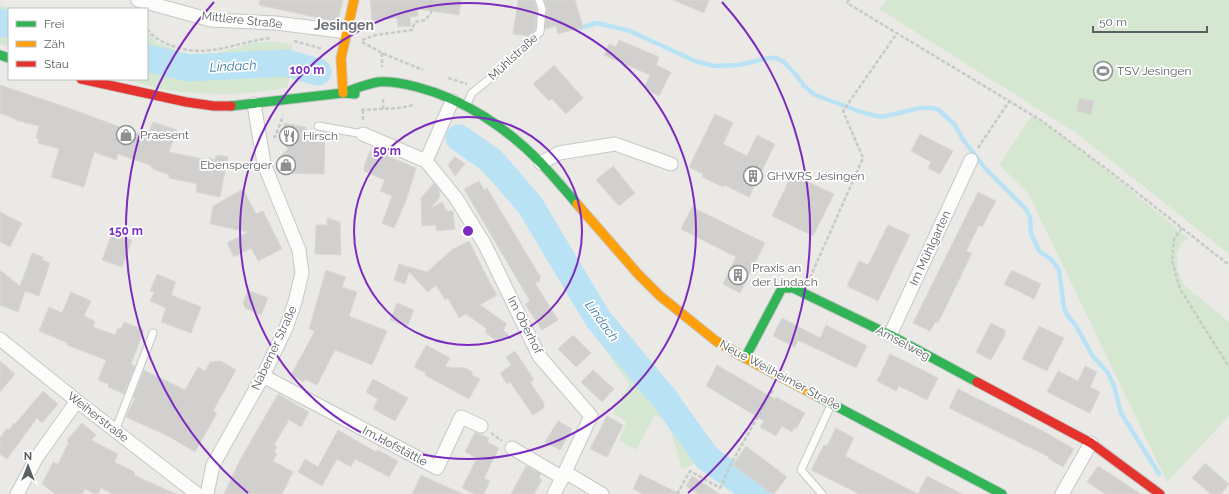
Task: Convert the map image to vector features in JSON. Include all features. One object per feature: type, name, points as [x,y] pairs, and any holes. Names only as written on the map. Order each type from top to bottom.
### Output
[{"type":"main road","points":[[343,93],[341,58],[354,0]]},
{"type":"main road","points":[[86,80],[186,102],[226,106],[343,93],[362,95]]},
{"type":"main road","name":"Neue Weilheimer Straße","points":[[343,93],[362,85],[383,82],[420,88],[466,106],[489,119],[541,163],[633,268],[660,296],[716,341],[780,377],[832,403],[1002,494]]},
{"type":"main road","name":"Neue Weilheimer Straße","points":[[421,102],[452,101]]},
{"type":"main road","name":"Amselweg","points":[[745,358],[782,288],[793,288],[890,336],[1090,443],[1160,494]]},
{"type":"street","name":"Mittlere Straße","points":[[138,0],[211,20],[276,24],[347,32]]},
{"type":"street","points":[[426,161],[452,101]]},
{"type":"street","name":"Naberner Straße","points":[[207,494],[213,466],[263,376],[286,328],[295,302],[302,273],[299,250],[264,164],[258,136],[254,104]]},
{"type":"street","name":"Im Oberhof","points":[[363,134],[426,161],[456,198],[485,245],[539,356],[591,416],[564,475]]},
{"type":"street","points":[[541,163],[559,153],[615,144],[671,164]]},
{"type":"street","name":"Im Mühlgarten","points":[[890,336],[971,160]]},
{"type":"street","name":"Weiherstraße","points":[[0,339],[77,402],[197,494]]},
{"type":"street","name":"Im Hofstättle","points":[[263,376],[437,468],[461,417],[481,426]]},
{"type":"street","points":[[16,494],[36,457],[77,402]]},
{"type":"street","points":[[1062,494],[1090,443]]},
{"type":"street","points":[[512,448],[602,494]]},
{"type":"street","points":[[554,494],[564,475]]},
{"type":"lane","name":"Mühlstraße","points":[[466,106],[472,93],[498,72],[540,32],[542,9],[539,0]]},
{"type":"lane","points":[[318,126],[363,134]]},
{"type":"lane","points":[[115,431],[154,333]]},
{"type":"lane","points":[[822,494],[801,470],[832,403]]},
{"type":"path","points":[[360,41],[376,35],[412,30],[415,22],[424,20],[431,13],[431,0]]},
{"type":"path","points":[[850,0],[847,3],[1010,100],[1042,121],[1112,173],[1229,265]]},
{"type":"path","points":[[148,31],[165,43],[188,51],[216,50],[253,40],[276,38]]},
{"type":"path","points":[[804,293],[863,158],[843,111],[897,33]]},
{"type":"path","points":[[288,40],[323,49]]},
{"type":"path","points":[[983,142],[1010,100]]},
{"type":"path","points":[[355,111],[421,102]]},
{"type":"path","points":[[258,136],[276,137],[283,115]]},
{"type":"path","points":[[1182,228],[1174,239],[1172,260],[1180,289],[1229,367]]},
{"type":"path","points":[[677,494],[690,471],[720,488],[731,464],[780,377]]},
{"type":"path","points":[[481,426],[512,448]]},
{"type":"green space","name":"TSV Jesingen","points":[[886,0],[1229,0],[1229,254],[1076,133],[879,9]]},
{"type":"green space","points":[[0,5],[10,8],[8,8],[8,47],[0,44]]},
{"type":"green space","points":[[148,33],[158,43],[187,54],[217,53],[253,43],[269,41],[292,44],[288,87],[260,92],[203,94],[155,87],[127,80],[148,80]]},
{"type":"green space","points":[[1032,115],[1092,159],[1189,239],[1181,243],[1177,255],[1178,271],[1184,285],[1229,322],[1229,416],[1167,482],[1028,193],[999,165]]},
{"type":"green space","points":[[485,161],[528,208],[596,321],[661,401],[703,460],[682,469],[668,421],[655,415],[636,450],[619,440],[627,421],[613,414],[629,384],[574,305],[521,212],[479,169]]},
{"type":"building","points":[[260,0],[343,0],[338,22],[259,5]]},
{"type":"building","points":[[370,0],[461,0],[459,15],[417,9],[418,16],[410,17],[411,26],[398,27],[397,18],[372,21]]},
{"type":"building","points":[[518,0],[534,0],[537,10],[535,30],[528,36],[513,34]]},
{"type":"building","points":[[544,0],[575,0],[583,27],[558,34],[556,26],[545,29],[547,9]]},
{"type":"building","points":[[673,0],[709,0],[704,13]]},
{"type":"building","points":[[619,40],[659,57],[656,65],[671,72],[659,96],[644,88],[650,75],[604,55],[609,44],[616,47]]},
{"type":"building","points":[[554,65],[583,98],[566,114],[552,99],[549,101],[533,84]]},
{"type":"building","points":[[0,85],[66,107],[147,137],[153,122],[177,130],[169,152],[208,160],[209,158],[215,160],[217,155],[228,157],[220,197],[196,192],[197,184],[169,178],[169,175],[151,168],[152,166],[118,154],[116,160],[94,152],[84,187],[51,177],[59,149],[38,143],[39,139],[36,138],[39,126],[15,120],[0,113]]},
{"type":"building","points":[[1079,98],[1094,101],[1091,115],[1077,111]]},
{"type":"building","points":[[715,114],[733,123],[723,144],[747,156],[757,135],[775,144],[749,197],[724,185],[723,187],[702,177],[703,174],[689,167]]},
{"type":"building","points":[[284,123],[306,127],[305,140],[325,143],[324,174],[287,173],[282,161],[282,155],[288,149],[283,143]]},
{"type":"building","points":[[920,134],[953,151],[940,174],[928,168],[931,162],[911,151]]},
{"type":"building","points":[[371,149],[416,168],[406,201],[394,228],[382,223],[392,196],[380,191],[385,180],[364,171],[364,166]]},
{"type":"building","points":[[455,157],[465,164],[455,176],[448,165]]},
{"type":"building","points":[[613,166],[635,193],[619,206],[596,180]]},
{"type":"building","points":[[792,174],[834,194],[813,236],[772,216]]},
{"type":"building","points":[[479,181],[484,190],[487,188],[541,278],[539,279],[540,281],[535,283],[558,320],[542,330],[525,304],[530,301],[464,189]]},
{"type":"building","points":[[434,183],[440,191],[439,198],[431,208],[442,202],[447,211],[453,211],[455,229],[436,231],[436,225],[422,226],[421,198]]},
{"type":"building","points":[[243,189],[256,214],[263,211],[282,249],[258,261],[251,248],[234,257],[227,243],[248,232],[210,224],[213,206]]},
{"type":"building","points":[[978,192],[996,201],[982,227],[979,225],[966,251],[972,253],[938,323],[936,321],[930,331],[913,323]]},
{"type":"building","points":[[692,207],[765,243],[740,293],[723,284],[736,257],[681,229]]},
{"type":"building","points":[[0,212],[22,223],[10,247],[0,242]]},
{"type":"building","points":[[327,218],[340,222],[341,255],[315,254],[316,225],[327,225]]},
{"type":"building","points":[[888,225],[910,235],[878,301],[847,286],[859,261],[868,265]]},
{"type":"building","points":[[112,233],[132,240],[122,267],[102,260]]},
{"type":"building","points":[[469,241],[497,295],[480,305],[507,324],[503,330],[512,338],[495,340],[485,332],[487,329],[466,314],[459,318],[448,298],[445,300],[436,285],[428,292],[409,272],[405,284],[394,280],[399,264],[427,272],[453,249]]},
{"type":"building","points":[[32,253],[43,257],[42,260],[50,263],[39,296],[25,291],[18,312],[0,305],[0,270],[20,286]]},
{"type":"building","points":[[326,270],[346,277],[342,287],[357,292],[349,316],[387,331],[372,365],[335,350],[317,385],[305,379],[304,382],[291,375],[315,331],[309,329]]},
{"type":"building","points":[[1012,270],[1041,284],[1034,299],[1004,284]]},
{"type":"building","points":[[157,274],[176,282],[171,295],[201,307],[191,333],[161,322],[166,308],[150,301],[154,292],[150,291]]},
{"type":"building","points":[[248,290],[268,298],[261,315],[245,308],[243,303]]},
{"type":"building","points":[[71,292],[91,301],[84,316],[95,321],[93,327],[115,335],[118,328],[121,329],[124,322],[144,330],[131,364],[135,366],[124,394],[108,387],[109,384],[98,380],[106,360],[67,345],[68,343],[39,331],[49,307],[62,313]]},
{"type":"building","points":[[397,303],[414,310],[407,327],[390,320]]},
{"type":"building","points":[[782,318],[820,338],[826,325],[867,346],[856,368],[798,340],[795,347],[773,336]]},
{"type":"building","points":[[991,323],[1005,330],[1005,335],[991,360],[976,352]]},
{"type":"building","points":[[1039,326],[1064,338],[1047,371],[1022,359]]},
{"type":"building","points":[[573,335],[591,353],[576,367],[558,349]]},
{"type":"building","points":[[426,345],[450,358],[445,367],[466,368],[472,372],[472,375],[480,379],[469,399],[425,375],[426,373],[414,367]]},
{"type":"building","points":[[515,351],[534,380],[530,382],[544,403],[544,408],[533,415],[510,382],[507,384],[500,373],[511,365],[506,357]]},
{"type":"building","points":[[890,354],[938,378],[927,400],[899,386],[896,391],[877,381]]},
{"type":"building","points":[[0,361],[15,374],[0,392]]},
{"type":"building","points":[[221,361],[236,370],[213,411],[217,413],[195,452],[168,436],[126,417],[135,398],[133,397],[144,370],[185,390],[198,367],[205,371],[210,362]]},
{"type":"building","points":[[717,365],[775,399],[776,397],[805,413],[796,429],[794,428],[792,432],[782,426],[776,436],[760,427],[764,421],[706,386]]},
{"type":"building","points":[[1085,366],[1097,372],[1090,387],[1100,392],[1090,413],[1047,392],[1058,371],[1078,381]]},
{"type":"building","points":[[593,370],[614,389],[602,402],[581,382]]},
{"type":"building","points":[[373,379],[408,398],[395,421],[373,409],[378,399],[366,392]]},
{"type":"building","points":[[958,389],[1043,431],[1074,449],[1063,467],[1048,458],[1049,457],[949,408]]},
{"type":"building","points":[[43,391],[58,404],[42,423],[37,418],[7,459],[0,454],[0,438],[6,429],[9,430],[14,423],[15,424]]},
{"type":"building","points":[[278,394],[309,412],[301,427],[289,420],[274,445],[277,447],[274,452],[277,454],[273,461],[293,472],[282,494],[224,494],[240,460]]},
{"type":"building","points":[[607,416],[623,425],[607,457],[590,449]]},
{"type":"building","points":[[558,421],[572,429],[560,450],[545,442]]},
{"type":"building","points":[[82,423],[96,435],[91,440],[118,454],[114,462],[135,472],[134,475],[176,494],[112,494],[101,488],[98,494],[85,489],[82,494],[55,494],[42,484],[53,462],[58,464],[69,442],[67,440]]},
{"type":"building","points":[[836,428],[854,438],[845,456],[918,494],[859,494],[811,470],[824,445],[827,446]]},
{"type":"building","points":[[338,430],[376,452],[378,450],[398,461],[389,477],[355,459],[351,467],[337,459],[322,486],[298,472],[305,459],[318,467]]},
{"type":"building","points":[[475,432],[489,438],[487,442],[499,448],[484,478],[490,481],[484,494],[474,494],[462,488],[477,458],[465,452]]},
{"type":"building","points":[[746,446],[787,477],[774,494],[733,465]]},
{"type":"building","points":[[1205,463],[1229,484],[1221,494],[1211,494],[1192,478]]},
{"type":"building","points":[[526,466],[541,474],[539,478],[542,480],[534,494],[511,494]]},
{"type":"building","points":[[1098,466],[1141,494],[1105,494],[1087,482]]},
{"type":"building","points":[[640,474],[680,494],[643,494],[633,489]]},
{"type":"building","points":[[421,475],[434,481],[463,494],[412,494]]},
{"type":"building","points":[[692,476],[720,494],[698,494],[686,486]]},
{"type":"building","points":[[927,476],[962,494],[918,494]]},
{"type":"waterway","name":"Lindach","points":[[0,22],[8,25]]},
{"type":"waterway","points":[[580,28],[597,23],[630,31],[695,61],[714,66],[739,65],[769,58],[776,58],[784,62],[804,86],[815,95],[864,113],[882,117],[920,108],[932,108],[939,110],[955,125],[962,138],[985,168],[1025,208],[1030,217],[1031,233],[1039,251],[1052,260],[1059,270],[1064,308],[1068,316],[1076,326],[1092,355],[1108,373],[1114,386],[1121,413],[1159,474]]},
{"type":"waterway","name":"Lindach","points":[[148,58],[189,68],[287,63],[318,72]]},
{"type":"waterway","name":"Lindach","points":[[459,138],[492,161],[530,205],[598,319],[664,398],[707,458],[758,494]]},
{"type":"traffic: fast","points":[[0,55],[8,58]]},
{"type":"traffic: fast","points":[[343,93],[378,82],[388,82],[417,87],[434,92],[468,107],[484,116],[528,150],[577,204]]},
{"type":"traffic: fast","points":[[231,106],[343,93],[355,94]]},
{"type":"traffic: fast","points":[[745,358],[782,288],[793,288],[890,335],[977,382]]},
{"type":"traffic: fast","points":[[815,395],[1002,494]]},
{"type":"traffic: slow","points":[[343,93],[341,58],[354,0]]},
{"type":"traffic: slow","points":[[577,204],[638,274],[660,296],[716,341],[815,395]]},
{"type":"traffic: jam","points":[[86,80],[186,102],[214,106],[231,106]]},
{"type":"traffic: jam","points":[[977,382],[1091,443],[1160,494]]},
{"type":"place","name":"TSV Jesingen","points":[[1103,71]]},
{"type":"place","name":"Praesent","points":[[126,135]]},
{"type":"place","name":"Hirsch","points":[[289,136]]},
{"type":"place","name":"Ebensperger","points":[[286,165]]},
{"type":"place","name":"GHWRS Jesingen","points":[[753,176]]},
{"type":"place","name":"Praxis an der Lindach","points":[[738,275]]},
{"type":"district","name":"Jesingen","points":[[344,25]]}]
